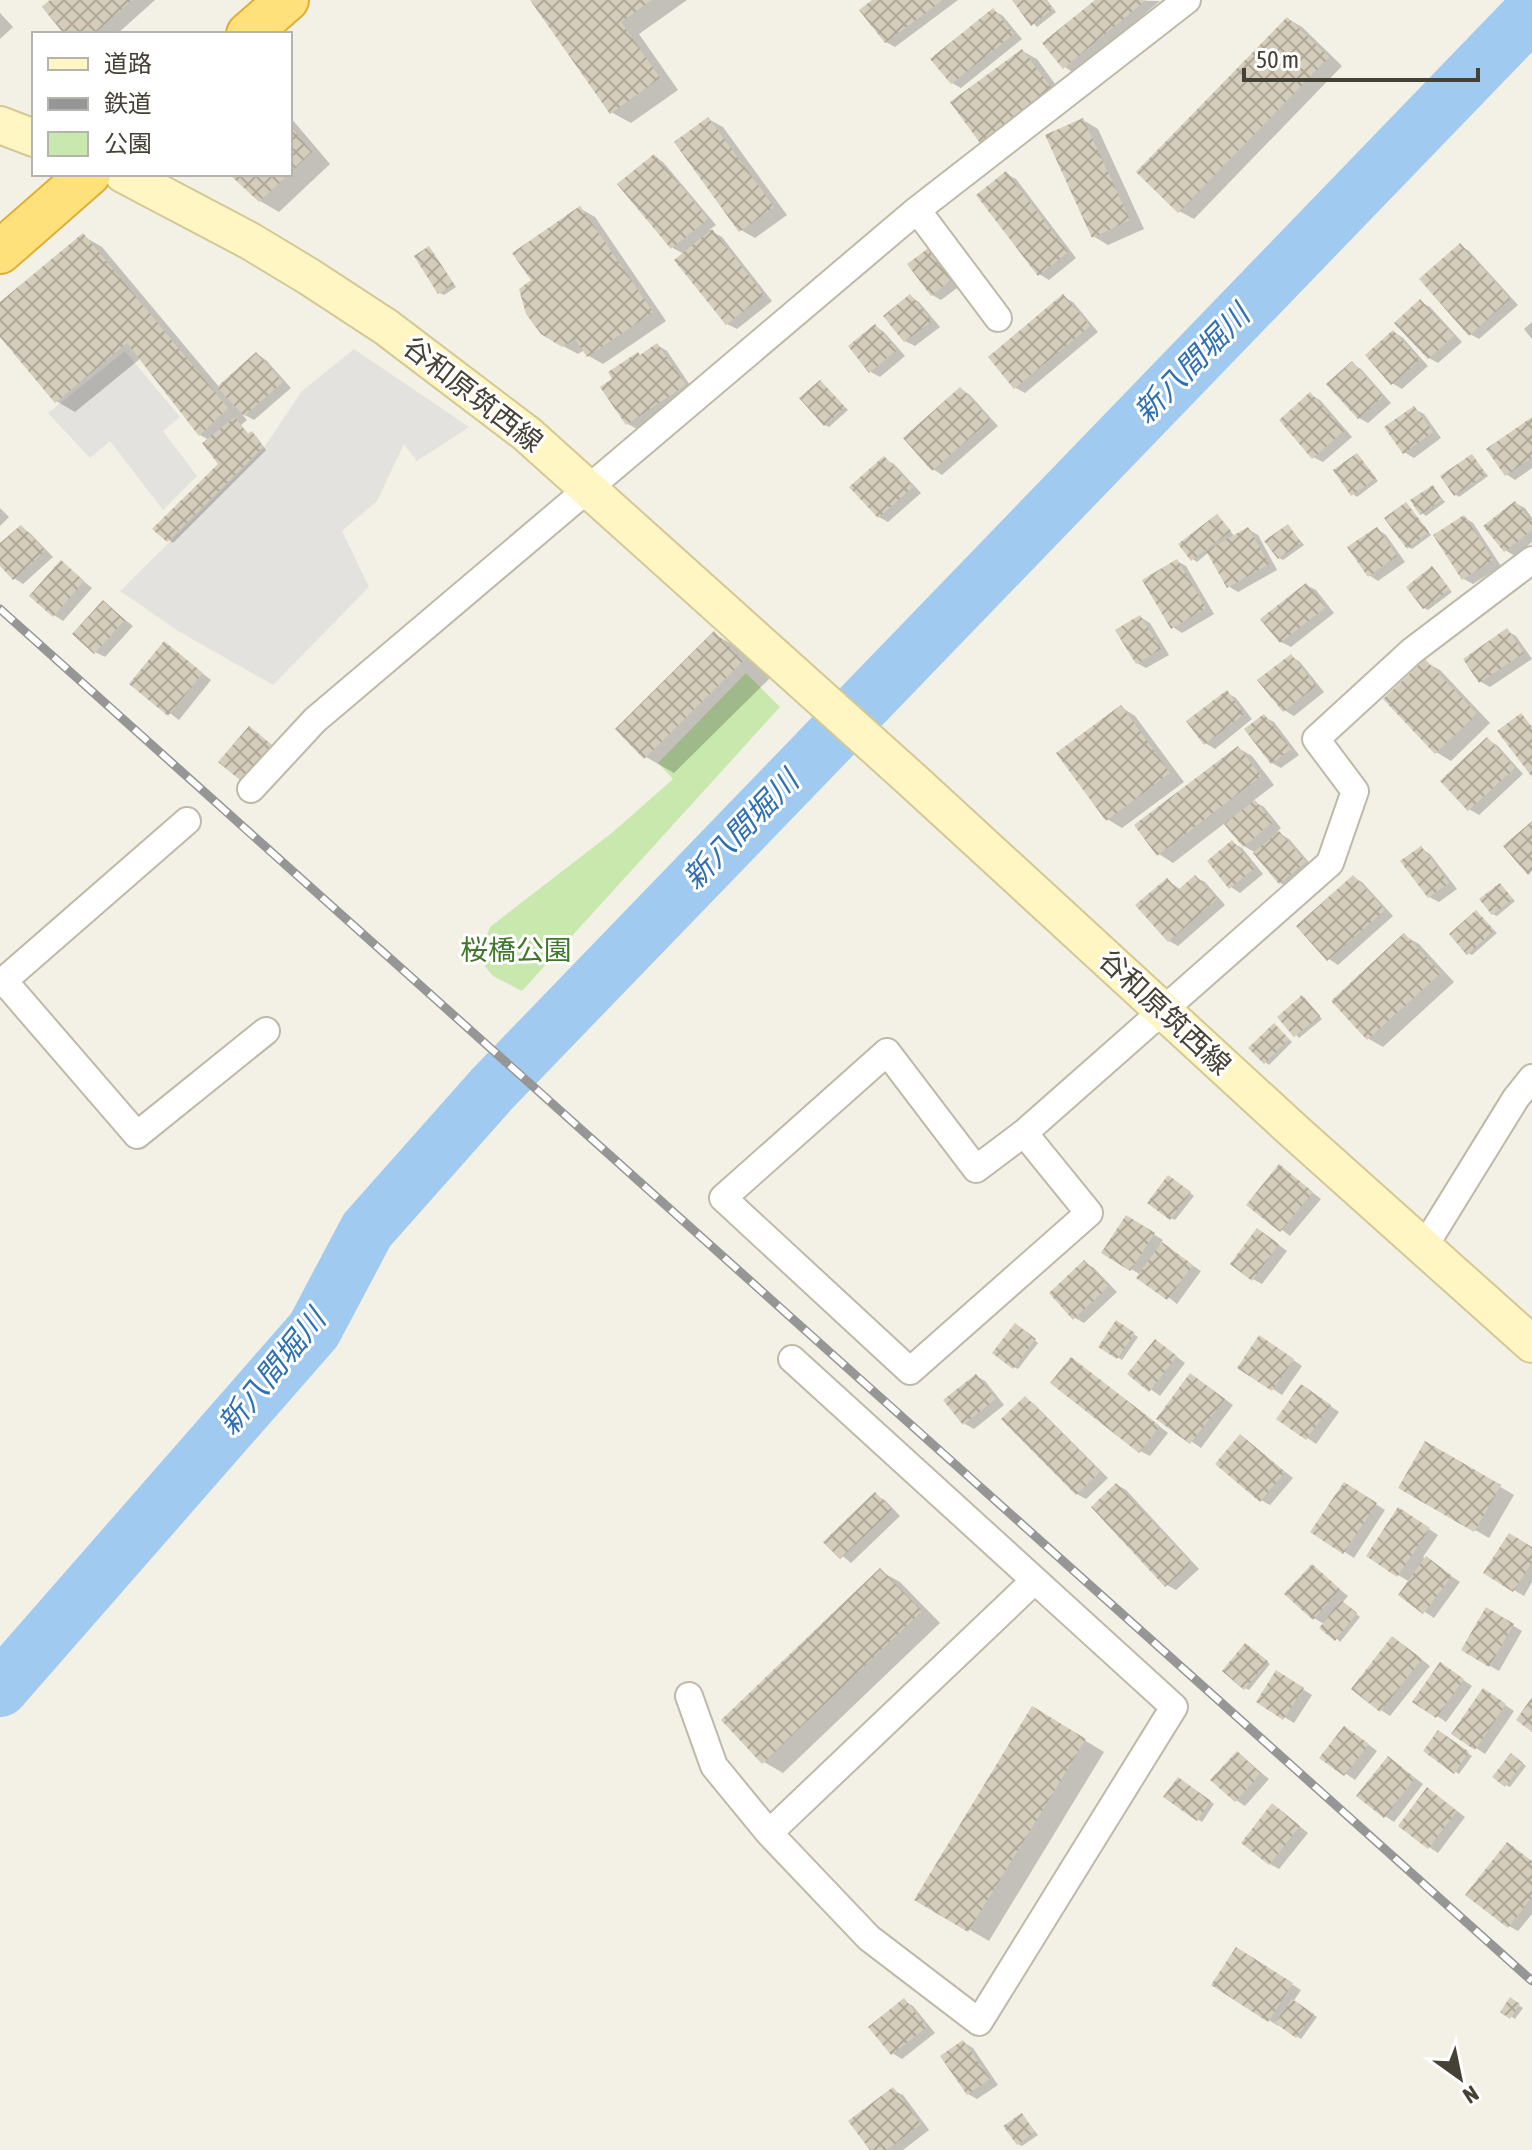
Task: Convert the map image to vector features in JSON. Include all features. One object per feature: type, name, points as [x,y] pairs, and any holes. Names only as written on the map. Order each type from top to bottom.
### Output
[{"type":"highway","points":[[250,32],[287,0]]},
{"type":"highway","points":[[0,252],[87,176]]},
{"type":"main road","points":[[0,125],[32,137]]},
{"type":"main road","name":"谷和原筑西線","points":[[127,176],[250,241],[386,327],[527,434],[1532,1344]]},
{"type":"street","points":[[251,789],[315,720],[917,210],[1187,0]]},
{"type":"street","points":[[917,210],[998,318]]},
{"type":"street","points":[[1024,1133],[1089,1213],[910,1371],[723,1198],[887,1052],[976,1169],[1024,1133],[1330,863],[1355,791],[1316,739],[1412,651],[1532,560]]},
{"type":"street","points":[[187,821],[2,982],[137,1135],[266,1031]]},
{"type":"street","points":[[1424,1247],[1516,1098],[1532,1078]]},
{"type":"street","points":[[689,1696],[714,1766],[769,1833],[869,1938],[979,2022],[1174,1707],[792,1359]]},
{"type":"street","points":[[769,1833],[1034,1581]]},
{"type":"green space","name":"桜橋公園","points":[[746,673],[780,707],[522,991],[493,976],[478,958],[490,927],[613,832],[673,779],[658,763]]},
{"type":"shaded area","points":[[354,349],[469,427],[417,461],[404,444],[377,501],[342,531],[369,587],[273,685],[178,631],[120,591],[263,449],[302,391]]},
{"type":"shaded area","points":[[125,351],[180,417],[163,431],[197,476],[163,510],[110,441],[90,458],[48,413]]},
{"type":"building","points":[[50,0],[132,0],[96,32],[62,32],[42,7]]},
{"type":"building","points":[[530,0],[652,0],[621,22],[660,78],[610,114]]},
{"type":"building","points":[[872,0],[943,0],[885,43],[859,10]]},
{"type":"building","points":[[1012,0],[1046,0],[1053,9],[1031,26]]},
{"type":"building","points":[[1095,0],[1146,0],[1063,69],[1042,43]]},
{"type":"building","points":[[993,8],[1014,34],[951,84],[930,59]]},
{"type":"building","points":[[1287,17],[1329,57],[1178,213],[1136,172]]},
{"type":"building","points":[[1022,49],[1053,90],[980,143],[950,102]]},
{"type":"building","points":[[708,117],[774,207],[739,232],[674,142]]},
{"type":"building","points":[[1083,118],[1130,220],[1092,238],[1045,135]]},
{"type":"building","points":[[292,128],[312,152],[292,171]]},
{"type":"building","points":[[654,154],[708,219],[671,249],[617,184]]},
{"type":"building","points":[[1006,171],[1068,252],[1038,276],[976,195]]},
{"type":"building","points":[[231,176],[287,176],[259,202]]},
{"type":"building","points":[[580,206],[653,312],[587,357],[575,339],[562,347],[541,334],[526,314],[519,289],[531,280],[512,253]]},
{"type":"building","points":[[712,229],[764,295],[726,325],[674,260]]},
{"type":"building","points":[[83,233],[228,408],[199,436],[127,343],[55,403],[0,337],[0,302]]},
{"type":"building","points":[[1460,243],[1510,299],[1469,336],[1419,279]]},
{"type":"building","points":[[934,244],[957,276],[931,296],[907,264]]},
{"type":"building","points":[[429,246],[454,284],[438,294],[414,256]]},
{"type":"building","points":[[910,294],[932,321],[904,342],[883,316]]},
{"type":"building","points":[[1063,294],[1090,326],[1014,389],[988,357]]},
{"type":"building","points":[[1420,299],[1454,336],[1428,359],[1394,323]]},
{"type":"building","points":[[875,324],[897,350],[869,373],[848,346]]},
{"type":"building","points":[[1393,330],[1420,360],[1391,385],[1365,355]]},
{"type":"building","points":[[657,343],[686,385],[626,425],[600,387],[612,379],[608,372]]},
{"type":"building","points":[[256,352],[283,382],[244,416],[217,387]]},
{"type":"building","points":[[1352,361],[1383,397],[1358,419],[1326,384]]},
{"type":"building","points":[[820,380],[845,407],[824,426],[799,398]]},
{"type":"building","points":[[960,387],[990,420],[932,471],[903,438]]},
{"type":"building","points":[[1310,392],[1344,431],[1312,459],[1279,420]]},
{"type":"building","points":[[1414,406],[1433,432],[1403,454],[1384,427]]},
{"type":"building","points":[[235,417],[247,434],[252,431],[263,447],[167,542],[152,529],[218,464],[202,443]]},
{"type":"building","points":[[1532,417],[1532,457],[1505,476],[1486,449]]},
{"type":"building","points":[[1357,453],[1376,478],[1351,496],[1333,470]]},
{"type":"building","points":[[1472,454],[1486,474],[1454,496],[1440,476]]},
{"type":"building","points":[[884,456],[913,487],[878,518],[849,487]]},
{"type":"building","points":[[1433,485],[1442,500],[1420,515],[1410,500]]},
{"type":"building","points":[[1515,501],[1532,522],[1532,530],[1504,552],[1483,526]]},
{"type":"building","points":[[1406,502],[1429,532],[1407,549],[1384,518]]},
{"type":"building","points":[[1217,514],[1231,531],[1191,561],[1178,544]]},
{"type":"building","points":[[1464,515],[1493,560],[1462,580],[1433,535]]},
{"type":"building","points":[[1288,524],[1301,543],[1278,559],[1264,541]]},
{"type":"building","points":[[21,525],[45,551],[13,580],[0,566],[0,543]]},
{"type":"building","points":[[1248,527],[1269,564],[1227,588],[1206,551]]},
{"type":"building","points":[[1377,527],[1397,556],[1368,577],[1347,547]]},
{"type":"building","points":[[1177,559],[1206,608],[1171,629],[1142,580]]},
{"type":"building","points":[[61,560],[84,581],[53,617],[29,596]]},
{"type":"building","points":[[1432,566],[1450,589],[1423,609],[1406,587]]},
{"type":"building","points":[[1306,583],[1326,607],[1280,643],[1260,619]]},
{"type":"building","points":[[103,600],[125,620],[94,654],[72,634]]},
{"type":"building","points":[[1140,615],[1161,649],[1136,664],[1115,630]]},
{"type":"building","points":[[1507,628],[1524,653],[1479,683],[1463,659]]},
{"type":"building","points":[[714,631],[743,661],[644,759],[615,729]]},
{"type":"building","points":[[164,641],[203,673],[168,716],[129,684]]},
{"type":"building","points":[[1291,654],[1316,686],[1283,712],[1257,680]]},
{"type":"building","points":[[1425,659],[1477,714],[1435,754],[1383,699]]},
{"type":"building","points":[[1227,690],[1244,714],[1204,745],[1186,721]]},
{"type":"building","points":[[1121,705],[1170,773],[1106,821],[1056,753]]},
{"type":"building","points":[[1521,713],[1532,727],[1532,777],[1497,731]]},
{"type":"building","points":[[1264,714],[1291,749],[1271,764],[1244,729]]},
{"type":"building","points":[[249,726],[276,748],[246,785],[218,762]]},
{"type":"building","points":[[1487,737],[1515,768],[1468,811],[1440,781]]},
{"type":"building","points":[[1238,746],[1261,776],[1157,856],[1134,825]]},
{"type":"building","points":[[1255,800],[1273,822],[1243,847],[1224,824]]},
{"type":"building","points":[[1532,821],[1532,871],[1528,875],[1503,846]]},
{"type":"building","points":[[1279,831],[1306,862],[1279,884],[1253,853]]},
{"type":"building","points":[[1232,840],[1255,868],[1229,889],[1207,861]]},
{"type":"building","points":[[1421,846],[1449,883],[1428,898],[1400,861]]},
{"type":"building","points":[[1195,875],[1217,899],[1168,942],[1135,905],[1167,878],[1178,890]]},
{"type":"building","points":[[1353,875],[1385,910],[1327,961],[1296,926]]},
{"type":"building","points":[[1500,883],[1513,899],[1492,915],[1479,899]]},
{"type":"building","points":[[1476,910],[1494,930],[1467,955],[1449,934]]},
{"type":"building","points":[[1404,933],[1441,973],[1367,1040],[1331,1001]]},
{"type":"building","points":[[1302,995],[1320,1016],[1294,1037],[1277,1017]]},
{"type":"building","points":[[1274,1023],[1289,1039],[1264,1064],[1248,1048]]},
{"type":"building","points":[[1279,1164],[1313,1192],[1280,1232],[1246,1205]]},
{"type":"building","points":[[1168,1175],[1191,1192],[1170,1220],[1147,1203]]},
{"type":"building","points":[[1126,1215],[1155,1233],[1130,1271],[1101,1253]]},
{"type":"building","points":[[1257,1228],[1279,1244],[1252,1281],[1230,1264]]},
{"type":"building","points":[[1162,1242],[1193,1265],[1167,1300],[1136,1278]]},
{"type":"building","points":[[1084,1260],[1109,1286],[1073,1320],[1049,1293]]},
{"type":"building","points":[[1116,1320],[1135,1333],[1117,1359],[1098,1347]]},
{"type":"building","points":[[1015,1323],[1036,1339],[1013,1369],[992,1353]]},
{"type":"building","points":[[1259,1335],[1294,1359],[1272,1391],[1237,1368]]},
{"type":"building","points":[[1155,1339],[1177,1356],[1149,1392],[1127,1374]]},
{"type":"building","points":[[1071,1357],[1160,1426],[1139,1453],[1050,1383]]},
{"type":"building","points":[[1190,1373],[1225,1399],[1190,1444],[1156,1419]]},
{"type":"building","points":[[976,1374],[996,1399],[963,1425],[943,1400]]},
{"type":"building","points":[[1301,1384],[1331,1405],[1306,1440],[1276,1419]]},
{"type":"building","points":[[1025,1396],[1100,1472],[1076,1495],[1001,1419]]},
{"type":"building","points":[[1240,1434],[1285,1472],[1260,1502],[1215,1464]]},
{"type":"building","points":[[1425,1441],[1501,1485],[1474,1532],[1398,1488]]},
{"type":"building","points":[[1344,1482],[1377,1503],[1343,1554],[1310,1532]]},
{"type":"building","points":[[1116,1483],[1191,1563],[1165,1587],[1091,1507]]},
{"type":"building","points":[[875,1492],[892,1510],[840,1559],[823,1542]]},
{"type":"building","points":[[1398,1507],[1430,1528],[1397,1577],[1366,1556]]},
{"type":"building","points":[[1509,1533],[1532,1547],[1532,1562],[1513,1592],[1483,1573]]},
{"type":"building","points":[[1426,1556],[1452,1576],[1423,1614],[1398,1595]]},
{"type":"building","points":[[1312,1564],[1340,1589],[1313,1620],[1284,1594]]},
{"type":"building","points":[[880,1568],[922,1611],[762,1764],[721,1720]]},
{"type":"building","points":[[1341,1600],[1357,1613],[1335,1641],[1319,1628]]},
{"type":"building","points":[[1486,1607],[1514,1624],[1489,1667],[1461,1650]]},
{"type":"building","points":[[1392,1636],[1422,1659],[1380,1712],[1351,1689]]},
{"type":"building","points":[[1245,1643],[1268,1661],[1244,1690],[1222,1671]]},
{"type":"building","points":[[1440,1662],[1464,1679],[1436,1718],[1412,1702]]},
{"type":"building","points":[[1276,1670],[1304,1688],[1283,1720],[1256,1702]]},
{"type":"building","points":[[1483,1688],[1506,1704],[1475,1750],[1451,1734]]},
{"type":"building","points":[[1532,1697],[1532,1732],[1516,1720]]},
{"type":"building","points":[[1032,1706],[1086,1739],[968,1932],[914,1900]]},
{"type":"building","points":[[1344,1726],[1369,1744],[1344,1776],[1319,1758]]},
{"type":"building","points":[[1438,1730],[1469,1752],[1454,1774],[1423,1751]]},
{"type":"building","points":[[1237,1751],[1261,1773],[1235,1802],[1210,1780]]},
{"type":"building","points":[[1511,1753],[1523,1763],[1505,1787],[1492,1777]]},
{"type":"building","points":[[1388,1756],[1415,1778],[1384,1818],[1356,1796]]},
{"type":"building","points":[[1178,1777],[1211,1801],[1197,1821],[1163,1797]]},
{"type":"building","points":[[1427,1787],[1457,1811],[1428,1849],[1398,1826]]},
{"type":"building","points":[[1272,1803],[1300,1826],[1269,1865],[1241,1843]]},
{"type":"building","points":[[1507,1842],[1532,1861],[1532,1897],[1508,1928],[1465,1895]]},
{"type":"building","points":[[1236,1947],[1293,1983],[1268,2022],[1211,1985]]},
{"type":"building","points":[[1510,1997],[1520,2004],[1510,2019],[1500,2012]]},
{"type":"building","points":[[904,1998],[927,2027],[891,2055],[868,2027]]},
{"type":"building","points":[[1292,1999],[1314,2014],[1296,2038],[1275,2023]]},
{"type":"building","points":[[963,2040],[990,2079],[967,2095],[940,2056]]},
{"type":"building","points":[[893,2087],[921,2124],[887,2150],[870,2150],[848,2121]]},
{"type":"building","points":[[1022,2113],[1035,2132],[1017,2145],[1003,2126]]},
{"type":"waterway","name":"新八間堀川","points":[[0,1689],[314,1330],[367,1230],[492,1089],[1532,12]]},
{"type":"railway","points":[[0,609],[1532,1981]]}]
